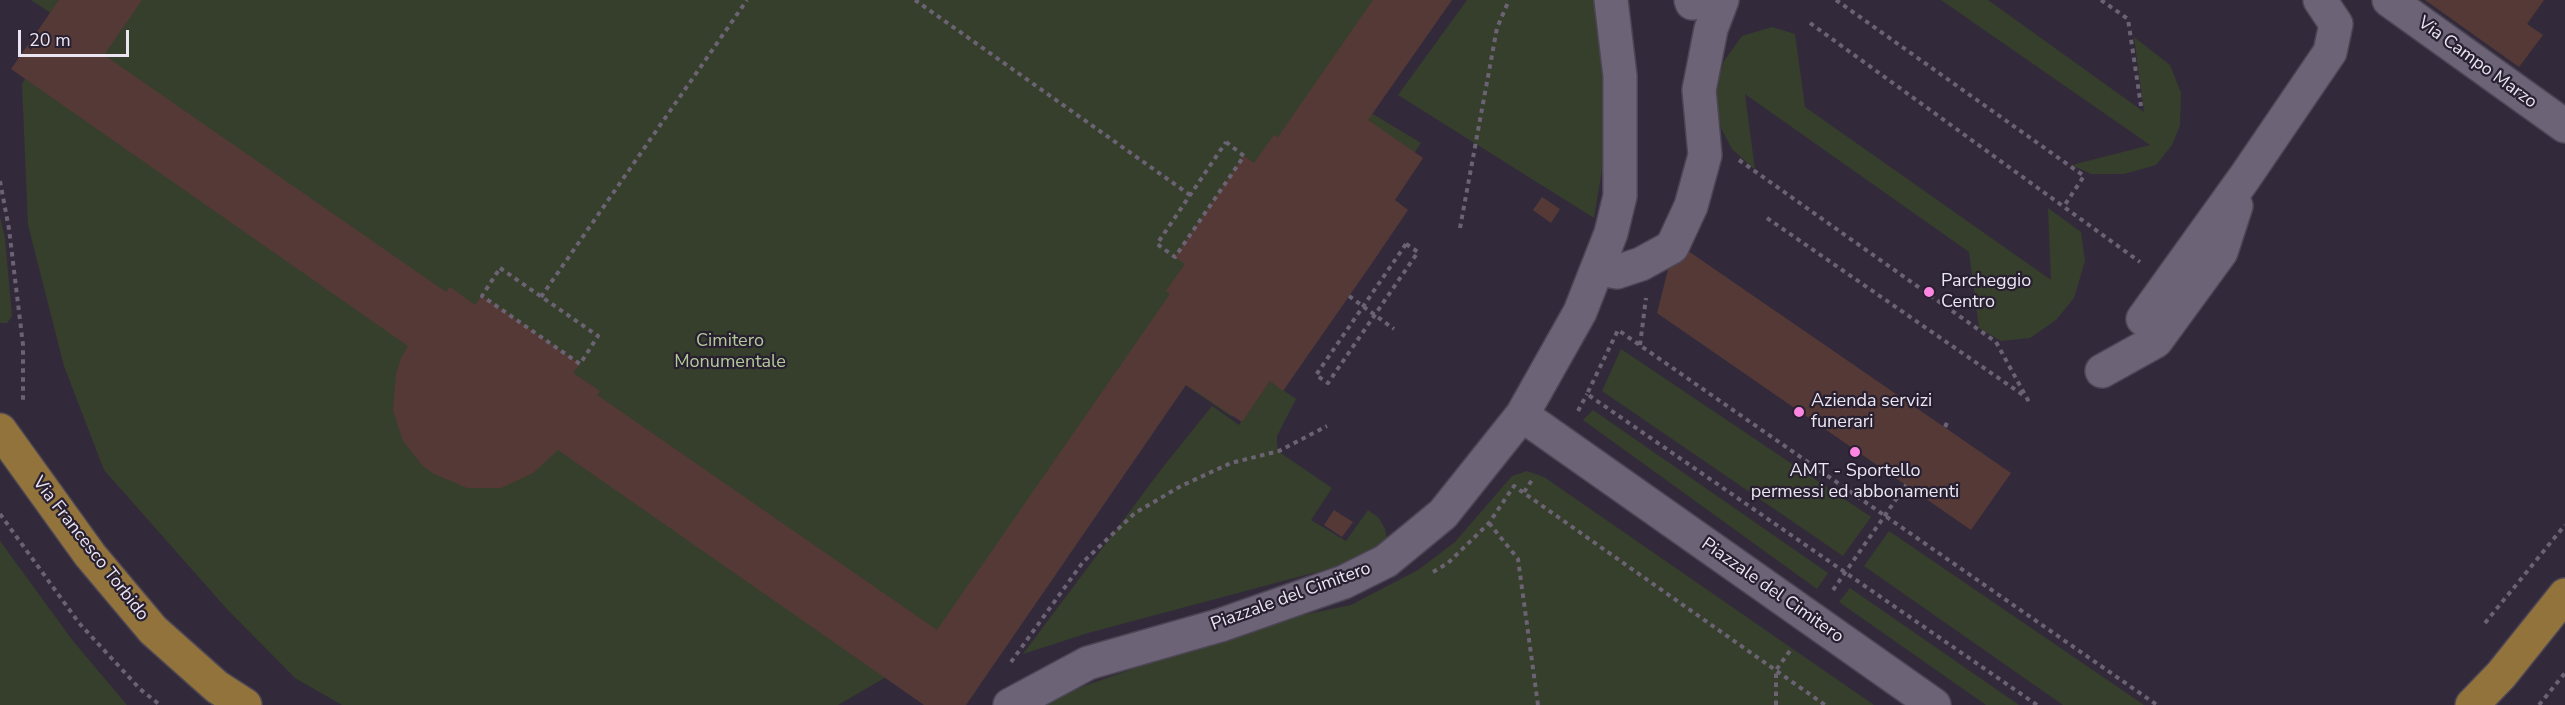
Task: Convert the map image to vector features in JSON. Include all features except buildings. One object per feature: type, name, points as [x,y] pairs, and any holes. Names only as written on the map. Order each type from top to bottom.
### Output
[{"type":"main road","name":"Via Francesco Torbido","points":[[0,430],[90,555],[153,630],[217,687],[245,705]]},
{"type":"main road","points":[[2472,705],[2501,675],[2565,595]]},
{"type":"street","name":"Piazzale del Cimitero","points":[[1010,705],[1088,663],[1221,625],[1344,582],[1386,561],[1443,514],[1522,415],[1580,312],[1599,269],[1611,233],[1620,196],[1620,76],[1611,0]]},
{"type":"street","points":[[2143,319],[2245,177],[2330,52],[2336,24],[2320,0]]},
{"type":"street","name":"Via Campo Marzo","points":[[2389,0],[2565,126]]},
{"type":"street","points":[[1599,269],[1617,272],[1641,264],[1672,247],[1691,206],[1705,154],[1699,90],[1711,29],[1702,1]]},
{"type":"street","points":[[2102,371],[2156,341],[2221,252],[2245,177]]},
{"type":"street","name":"Piazzale del Cimitero","points":[[1522,415],[1934,705]]},
{"type":"path","points":[[541,297],[747,0]]},
{"type":"path","points":[[915,0],[1190,195]]},
{"type":"path","points":[[1460,228],[1497,28],[1509,0]]},
{"type":"path","points":[[1836,0],[2084,176],[2064,206]]},
{"type":"path","points":[[2101,0],[2128,19],[2141,106]]},
{"type":"path","points":[[1810,23],[2141,262]]},
{"type":"path","points":[[1226,142],[1244,156],[1175,257],[1157,244],[1190,195],[1226,142]]},
{"type":"path","points":[[1731,154],[1996,342],[2029,402]]},
{"type":"path","points":[[0,181],[9,229],[23,345],[23,462]]},
{"type":"path","points":[[1767,218],[2025,396]]},
{"type":"path","points":[[1406,244],[1418,252],[1328,383],[1316,375],[1363,306],[1406,244]]},
{"type":"path","points":[[500,268],[541,297],[598,336],[580,364],[482,296],[500,268]]},
{"type":"path","points":[[1640,345],[1647,290]]},
{"type":"path","points":[[1349,296],[1394,329]]},
{"type":"path","points":[[1574,420],[1618,330],[2157,705]]},
{"type":"path","points":[[1587,394],[2037,705]]},
{"type":"path","points":[[1945,427],[1948,421]]},
{"type":"path","points":[[1007,667],[1083,562],[1134,513],[1181,486],[1221,468],[1279,451],[1327,426]]},
{"type":"path","points":[[1524,492],[1534,477]]},
{"type":"path","points":[[1832,592],[1906,485]]},
{"type":"path","points":[[1424,577],[1449,563],[1489,523],[1514,486],[1825,705]]},
{"type":"path","points":[[0,514],[79,623],[140,689],[160,705]]},
{"type":"path","points":[[1489,523],[1518,559],[1538,705]]},
{"type":"path","points":[[2485,623],[2565,525]]},
{"type":"path","points":[[1776,705],[1776,670],[1794,645]]},
{"type":"path","points":[[2539,705],[2565,673]]},
{"type":"green space","name":"Cimitero Monumentale","points":[[31,0],[1438,0],[1363,108],[1421,143],[1232,417],[1181,382],[953,705],[886,677],[838,705],[342,705],[295,678],[226,608],[104,470],[64,366],[28,225],[22,84],[60,19]]},
{"type":"green space","points":[[1467,0],[1600,0],[1607,100],[1602,170],[1594,218],[1398,95]]},
{"type":"green space","points":[[1941,0],[1988,0],[2144,112],[2134,37],[2170,65],[2181,93],[2180,125],[2172,145],[2156,165],[2124,174],[2091,174],[2072,165],[2150,145]]},
{"type":"green space","points":[[1772,27],[1795,34],[1805,107],[2051,280],[2048,208],[2081,232],[2085,261],[2074,298],[2056,320],[2030,338],[2001,341],[1979,328],[1969,252],[1745,94],[1755,170],[1732,149],[1721,128],[1715,92],[1724,61],[1742,36]]},
{"type":"green space","points":[[0,217],[5,238],[12,316],[7,323],[0,323]]},
{"type":"green space","points":[[1621,349],[1871,517],[1843,556],[1602,391]]},
{"type":"green space","points":[[1270,381],[1296,399],[1277,436],[1277,446],[1282,454],[1332,488],[1311,520],[1346,541],[1368,510],[1379,518],[1385,529],[1387,538],[1384,547],[1369,558],[1088,633],[1023,654],[1163,467],[1212,406],[1239,425]]},
{"type":"green space","points":[[1593,410],[1828,573],[1817,589],[1583,420]]},
{"type":"green space","points":[[1527,471],[1544,477],[1874,705],[1047,705],[1070,691],[1260,624],[1351,605],[1418,570],[1455,542],[1512,476]]},
{"type":"green space","points":[[1889,531],[2144,705],[2063,705],[1864,566]]},
{"type":"green space","points":[[0,541],[73,641],[127,705],[0,705]]},
{"type":"green space","points":[[1850,588],[2019,705],[1986,705],[1839,602]]},
{"type":"place","name":"Parcheggio Centro","points":[[1929,292]]},
{"type":"place","name":"Azienda servizi funerari","points":[[1799,412]]},
{"type":"place","name":"AMT - Sportello permessi ed abbonamenti","points":[[1855,452]]}]
